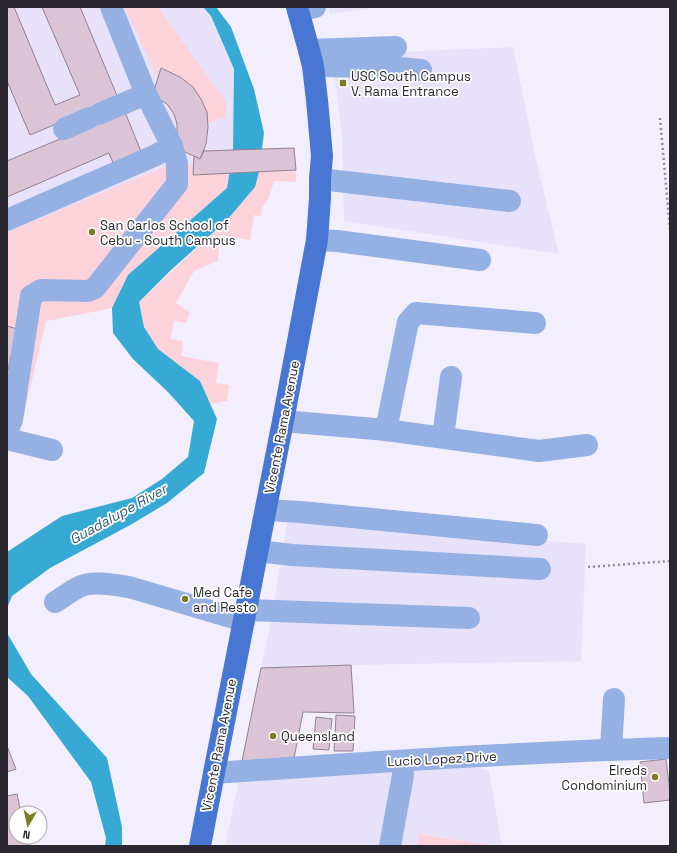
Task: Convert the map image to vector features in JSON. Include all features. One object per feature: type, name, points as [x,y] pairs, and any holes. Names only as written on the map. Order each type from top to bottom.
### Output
[{"type":"main road","name":"Vicente Rama Avenue","points":[[200,846],[317,240],[322,156],[317,100],[303,8]]},
{"type":"street","points":[[7,427],[12,420],[31,296],[41,290],[88,291],[95,288],[177,184],[177,164],[172,146],[146,94],[111,7]]},
{"type":"street","points":[[311,58],[396,47]]},
{"type":"street","points":[[311,58],[420,70]]},
{"type":"street","points":[[64,129],[146,94]]},
{"type":"street","points":[[7,220],[156,155],[172,146]]},
{"type":"street","points":[[320,179],[510,201]]},
{"type":"street","points":[[317,240],[337,241],[480,260]]},
{"type":"street","points":[[386,430],[408,322],[416,313],[535,323]]},
{"type":"street","points":[[443,438],[451,378]]},
{"type":"street","points":[[283,421],[386,430],[539,451],[587,445]]},
{"type":"street","points":[[7,439],[52,450]]},
{"type":"street","points":[[266,510],[537,535]]},
{"type":"street","points":[[258,551],[292,555],[540,569]]},
{"type":"street","points":[[55,602],[81,586],[99,583],[129,587],[245,616],[469,618]]},
{"type":"street","points":[[611,750],[614,699]]},
{"type":"street","name":"Lucio Lopez Drive","points":[[214,773],[406,761],[670,748]]},
{"type":"street","points":[[390,846],[403,775]]},
{"type":"path","points":[[660,118],[670,230]]},
{"type":"path","points":[[588,567],[670,561]]},
{"type":"shaded area","name":"San Carlos School of Cebu - South Campus","points":[[7,7],[203,7],[211,16],[234,69],[233,150],[227,188],[128,275],[112,308],[46,321],[18,439],[7,436]]},
{"type":"shaded area","points":[[125,7],[158,7],[226,102],[226,117],[208,123],[207,112],[192,87],[180,76],[161,68],[158,79]]},
{"type":"shaded area","points":[[328,7],[378,7],[330,14]]},
{"type":"shaded area","points":[[513,47],[536,160],[559,254],[344,221],[342,135],[332,55]]},
{"type":"shaded area","points":[[193,165],[193,175],[229,173],[227,188],[128,275],[112,308],[46,321],[21,426],[7,423],[7,375],[17,329],[7,326],[7,232],[162,168]]},
{"type":"shaded area","points":[[296,170],[296,182],[274,181],[269,197],[262,208],[261,216],[254,215],[250,240],[220,235],[218,261],[194,271],[176,303],[190,312],[186,323],[174,321],[171,339],[183,341],[181,356],[219,363],[216,383],[229,385],[227,401],[210,404],[200,381],[158,349],[144,327],[139,302],[227,220],[255,187],[259,172]]},
{"type":"shaded area","points":[[288,517],[432,532],[586,544],[581,661],[261,668],[271,621]]},
{"type":"shaded area","points":[[469,765],[489,771],[502,846],[419,834],[417,846],[225,846],[239,780]]},
{"type":"shaded area","points":[[419,834],[498,846],[417,846]]},
{"type":"water","name":"Guadalupe River","points":[[203,7],[216,7],[231,27],[254,89],[264,133],[259,172],[255,187],[227,220],[171,270],[139,302],[144,327],[158,349],[200,381],[217,419],[204,473],[167,503],[132,524],[50,568],[12,596],[7,608],[7,552],[62,516],[132,498],[162,479],[188,457],[194,421],[168,392],[133,359],[113,333],[112,308],[128,275],[227,188],[233,150],[234,69],[211,16]]},
{"type":"water","points":[[7,633],[31,674],[107,758],[122,827],[122,846],[105,846],[106,838],[91,782],[28,696],[7,677]]},
{"type":"building","points":[[7,7],[14,7],[55,105],[80,95],[42,7],[80,7],[118,98],[30,135],[7,81]]},
{"type":"building","points":[[161,68],[180,77],[193,87],[207,112],[208,127],[206,144],[200,159],[174,147],[177,135],[177,124],[174,114],[167,104],[152,97]]},
{"type":"building","points":[[125,112],[144,159],[116,170],[109,153],[7,197],[7,161]]},
{"type":"building","points":[[294,148],[296,170],[193,175],[194,156],[200,159],[204,151]]},
{"type":"building","points":[[7,326],[17,329],[7,375]]},
{"type":"building","name":"Queensland","points":[[351,665],[354,713],[303,712],[294,758],[242,761],[261,668]]},
{"type":"building","points":[[336,715],[355,716],[353,751],[334,751]]},
{"type":"building","points":[[316,717],[332,719],[329,750],[313,749]]},
{"type":"building","points":[[7,746],[16,769],[7,772]]},
{"type":"building","name":"Elreds Condominium","points":[[666,759],[670,800],[644,803],[640,762]]},
{"type":"building","points":[[17,794],[19,805],[8,805],[8,845],[29,846],[7,846],[7,796]]},
{"type":"place","name":"USC South Campus V. Rama Entrance","points":[[343,83]]},
{"type":"place","name":"San Carlos School of Cebu - South Campus","points":[[92,232]]},
{"type":"place","name":"Med Cafe and Resto","points":[[185,599]]},
{"type":"place","name":"Queensland","points":[[273,736]]},
{"type":"place","name":"Elreds Condominium","points":[[655,777]]}]
